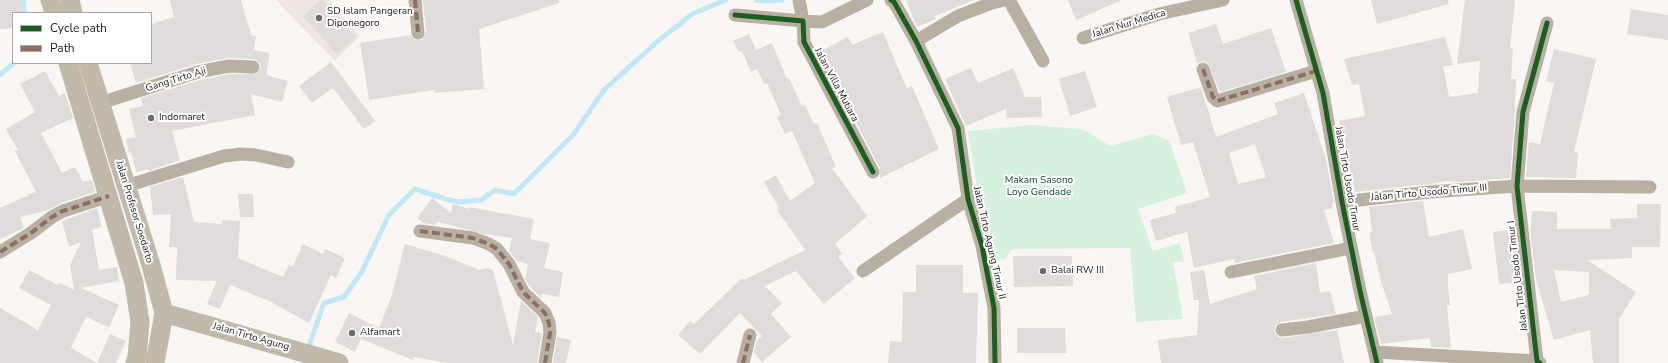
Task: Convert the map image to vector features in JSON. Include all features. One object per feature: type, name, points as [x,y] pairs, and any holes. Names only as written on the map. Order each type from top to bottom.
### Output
[{"type":"main road","points":[[50,0],[54,12]]},
{"type":"main road","points":[[70,0],[74,12]]},
{"type":"main road","name":"Jalan Profesor Soedarto","points":[[68,64],[134,283],[140,322],[137,357],[135,363]]},
{"type":"main road","name":"Jalan Profesor Soedarto","points":[[88,64],[151,265],[164,313],[155,363]]},
{"type":"main road","name":"Jalan Tirto Agung","points":[[164,313],[339,363]]},
{"type":"street","points":[[415,0],[418,33]]},
{"type":"street","points":[[735,15],[822,22],[867,0]]},
{"type":"street","points":[[891,0],[894,2],[916,41],[958,16],[1004,0]]},
{"type":"street","points":[[1009,0],[1043,61]]},
{"type":"street","name":"Jalan Nur Medica","points":[[1083,38],[1159,14],[1223,0]]},
{"type":"street","name":"Jalan Tirto Usodo Timur","points":[[1296,0],[1323,93],[1351,248],[1376,358]]},
{"type":"street","name":"Jalan Villa Mutiara","points":[[799,2],[803,20],[804,42],[873,172]]},
{"type":"street","points":[[1517,186],[1523,112],[1547,23]]},
{"type":"street","name":"Jalan Tirto Agung Timur II","points":[[916,41],[958,128],[968,199],[982,246],[994,308],[995,363]]},
{"type":"street","name":"Gang Tirto Aji","points":[[100,103],[198,72],[229,66],[253,67]]},
{"type":"street","points":[[1203,69],[1213,97],[1217,101],[1316,71]]},
{"type":"street","points":[[126,186],[224,156],[256,155],[288,162]]},
{"type":"street","name":"Jalan Tirto Usodo Timur III","points":[[1342,202],[1429,192],[1517,186],[1650,187]]},
{"type":"street","name":"Jalan Tirto Usodo Timur I","points":[[1376,358],[1539,362],[1517,186]]},
{"type":"street","points":[[0,252],[32,233],[52,217],[63,211],[109,196]]},
{"type":"street","name":"Jalan Tirto Agung Timur II","points":[[863,271],[968,199]]},
{"type":"street","points":[[420,231],[478,239],[496,249],[508,264],[517,284],[545,314],[549,323],[550,334],[545,363]]},
{"type":"street","points":[[1231,272],[1351,248]]},
{"type":"street","points":[[1282,330],[1308,327],[1366,316]]},
{"type":"street","points":[[743,363],[750,335]]},
{"type":"shaded area","name":"SD Islam Pangeran Diponegoro","points":[[276,0],[329,0],[360,36],[335,61]]},
{"type":"green space","name":"Makam Sasono Loyo Gendade","points":[[1031,125],[1083,129],[1110,146],[1152,134],[1169,140],[1187,193],[1138,209],[1153,251],[1180,243],[1184,262],[1173,262],[1183,319],[1136,322],[1130,248],[1012,249],[1005,259],[995,260],[983,227],[968,131]]},
{"type":"building","points":[[0,0],[21,0],[22,12],[12,12],[12,28],[0,29]]},
{"type":"building","points":[[170,0],[241,0],[251,35],[256,36],[254,50],[270,53],[266,75],[288,81],[282,102],[251,94],[255,115],[172,131],[180,160],[148,171],[148,169],[136,172],[126,139],[136,137],[129,109],[143,106],[141,98],[200,80],[230,74],[256,74],[261,68],[260,63],[254,59],[228,58],[196,64],[136,83],[130,64],[152,64],[152,24],[174,17]]},
{"type":"building","points":[[321,0],[323,0],[356,37],[337,54],[303,16]]},
{"type":"building","points":[[423,0],[559,0],[559,3],[479,29],[484,89],[435,93],[434,90],[369,100],[360,43],[410,35],[415,40],[422,40],[426,32]]},
{"type":"building","points":[[906,0],[974,0],[935,16],[936,19],[917,27]]},
{"type":"building","points":[[1068,0],[1122,0],[1076,20]]},
{"type":"building","points":[[1371,0],[1448,0],[1449,4],[1377,24]]},
{"type":"building","points":[[1465,0],[1515,0],[1510,48],[1513,48],[1511,79],[1516,79],[1510,178],[1463,182],[1445,181],[1355,192],[1339,121],[1365,116],[1359,84],[1352,85],[1344,59],[1445,37],[1453,65],[1443,66],[1449,97],[1478,93],[1480,61],[1457,64]]},
{"type":"building","points":[[1631,9],[1668,15],[1668,40],[1627,34]]},
{"type":"building","points":[[1216,24],[1223,44],[1271,28],[1286,72],[1220,92],[1208,63],[1204,61],[1197,63],[1188,33]]},
{"type":"building","points":[[883,32],[907,89],[912,86],[939,149],[880,178],[880,168],[831,75],[832,74],[821,51],[848,37],[852,45]]},
{"type":"building","points":[[749,34],[756,50],[772,43],[787,79],[789,78],[802,106],[805,105],[814,124],[817,123],[836,167],[832,168],[867,216],[835,244],[842,254],[838,257],[855,278],[824,304],[796,271],[765,286],[782,303],[771,314],[791,337],[762,362],[754,352],[757,340],[762,336],[740,313],[700,354],[678,335],[690,321],[694,324],[742,278],[744,280],[805,250],[777,210],[779,208],[764,182],[776,175],[790,201],[815,183],[792,131],[785,134],[777,117],[781,115],[767,83],[764,84],[757,69],[751,72],[742,51],[739,52],[733,41]]},
{"type":"building","points":[[1554,49],[1596,59],[1574,152],[1578,153],[1576,178],[1526,177],[1529,142],[1540,144],[1554,83],[1546,81]]},
{"type":"building","points":[[331,62],[375,121],[364,129],[333,88],[312,103],[299,86]]},
{"type":"building","points":[[971,68],[978,83],[1013,68],[1025,97],[1041,97],[1042,117],[1007,118],[1006,109],[966,126],[945,79]]},
{"type":"building","points":[[45,71],[59,96],[65,93],[73,118],[41,133],[62,173],[75,167],[83,182],[92,180],[95,192],[61,203],[49,210],[20,217],[24,228],[0,239],[0,208],[29,195],[28,194],[36,192],[15,151],[18,150],[6,129],[35,112],[20,84]]},
{"type":"building","points":[[1085,71],[1097,107],[1070,116],[1059,79]]},
{"type":"building","points":[[1201,87],[1216,137],[1278,114],[1274,103],[1304,93],[1326,159],[1334,202],[1332,203],[1333,208],[1324,210],[1334,243],[1235,263],[1234,259],[1194,268],[1187,232],[1156,241],[1150,220],[1176,213],[1175,207],[1210,197],[1193,142],[1181,145],[1167,97]],"holes":[[[1255,144],[1266,177],[1238,184],[1229,153]]]},
{"type":"building","points":[[183,177],[194,222],[222,224],[222,220],[240,221],[238,258],[283,277],[289,265],[293,266],[303,244],[323,254],[325,249],[345,258],[336,278],[331,275],[309,323],[271,302],[230,285],[220,309],[207,304],[217,281],[176,280],[177,247],[169,247],[171,214],[153,215],[150,187]]},
{"type":"building","points":[[238,194],[253,194],[254,217],[240,217]]},
{"type":"building","points":[[432,198],[451,213],[453,204],[469,209],[469,207],[534,219],[530,239],[550,243],[544,268],[563,272],[559,297],[542,294],[541,298],[530,287],[525,279],[528,264],[517,261],[509,251],[512,238],[484,234],[438,222],[435,225],[423,223],[417,218]]},
{"type":"building","points":[[1423,201],[1429,237],[1463,229],[1472,269],[1448,274],[1450,305],[1447,305],[1451,348],[1431,347],[1430,338],[1381,344],[1374,317],[1392,314],[1381,282],[1374,252],[1373,253],[1369,233],[1372,232],[1369,207]]},
{"type":"building","points":[[1637,204],[1661,204],[1660,247],[1632,247],[1632,258],[1587,260],[1636,292],[1619,319],[1619,363],[1593,363],[1590,330],[1554,340],[1536,280],[1530,228],[1532,211],[1557,212],[1557,229],[1611,229],[1610,219],[1637,218]],"holes":[[[1554,270],[1589,272],[1589,295],[1561,302]]]},
{"type":"building","points":[[97,208],[102,227],[92,230],[99,270],[117,267],[119,281],[81,288],[119,305],[109,327],[86,317],[71,348],[97,363],[0,363],[0,308],[38,330],[51,305],[19,288],[29,270],[60,286],[58,282],[74,290],[70,265],[81,242],[69,247],[62,221]]},
{"type":"building","points":[[1514,230],[1520,282],[1499,284],[1493,232]]},
{"type":"building","points":[[405,244],[445,256],[479,270],[487,268],[493,270],[513,345],[521,301],[538,317],[535,332],[542,333],[537,363],[448,363],[414,357],[413,360],[361,339],[355,352],[335,342],[349,313],[379,328],[392,295]]},
{"type":"building","name":"Balai RW III","points":[[1013,256],[1072,256],[1073,286],[1014,287]]},
{"type":"building","points":[[1316,263],[1320,293],[1330,291],[1336,314],[1281,322],[1275,326],[1274,331],[1278,337],[1283,338],[1337,330],[1344,363],[1161,363],[1158,340],[1197,335],[1199,300],[1194,300],[1190,272],[1204,270],[1210,304],[1257,289],[1254,276]]},
{"type":"building","points":[[916,265],[963,265],[963,293],[978,293],[976,363],[888,363],[890,341],[902,342],[903,292],[916,292]]},
{"type":"building","points":[[1017,328],[1065,328],[1066,353],[1017,353]]},
{"type":"building","points":[[110,334],[126,341],[116,363],[97,363]]},
{"type":"building","points":[[557,337],[571,340],[566,363],[553,363]]},
{"type":"waterway","points":[[23,0],[24,12]]},
{"type":"waterway","points":[[310,350],[310,343],[324,303],[344,297],[361,273],[389,215],[415,189],[459,202],[481,200],[495,190],[514,194],[573,135],[605,89],[657,42],[692,14],[726,0]]},
{"type":"waterway","points":[[756,0],[782,0]]},
{"type":"waterway","points":[[0,75],[13,64]]},
{"type":"marked path","points":[[415,0],[418,33]]},
{"type":"marked path","points":[[1203,69],[1213,97],[1217,101],[1316,71]]},
{"type":"marked path","points":[[0,252],[63,211],[109,196]]},
{"type":"marked path","points":[[420,231],[473,238],[489,244],[497,249],[509,264],[523,292],[545,313],[549,323],[550,333],[545,363]]},
{"type":"marked path","points":[[743,363],[750,335]]},
{"type":"cycle path","points":[[891,0],[894,2],[916,41],[958,128],[968,199],[982,246],[994,308],[995,363]]},
{"type":"cycle path","points":[[1296,0],[1323,93],[1342,202],[1360,291],[1377,363]]},
{"type":"cycle path","points":[[735,15],[803,21],[804,42],[873,172]]},
{"type":"cycle path","points":[[1540,363],[1537,361],[1517,186],[1523,112],[1547,23]]},
{"type":"place","name":"SD Islam Pangeran Diponegoro","points":[[319,18]]},
{"type":"place","name":"Indomaret","points":[[151,118]]},
{"type":"place","name":"Balai RW III","points":[[1043,271]]},
{"type":"place","name":"Alfamart","points":[[352,333]]}]
